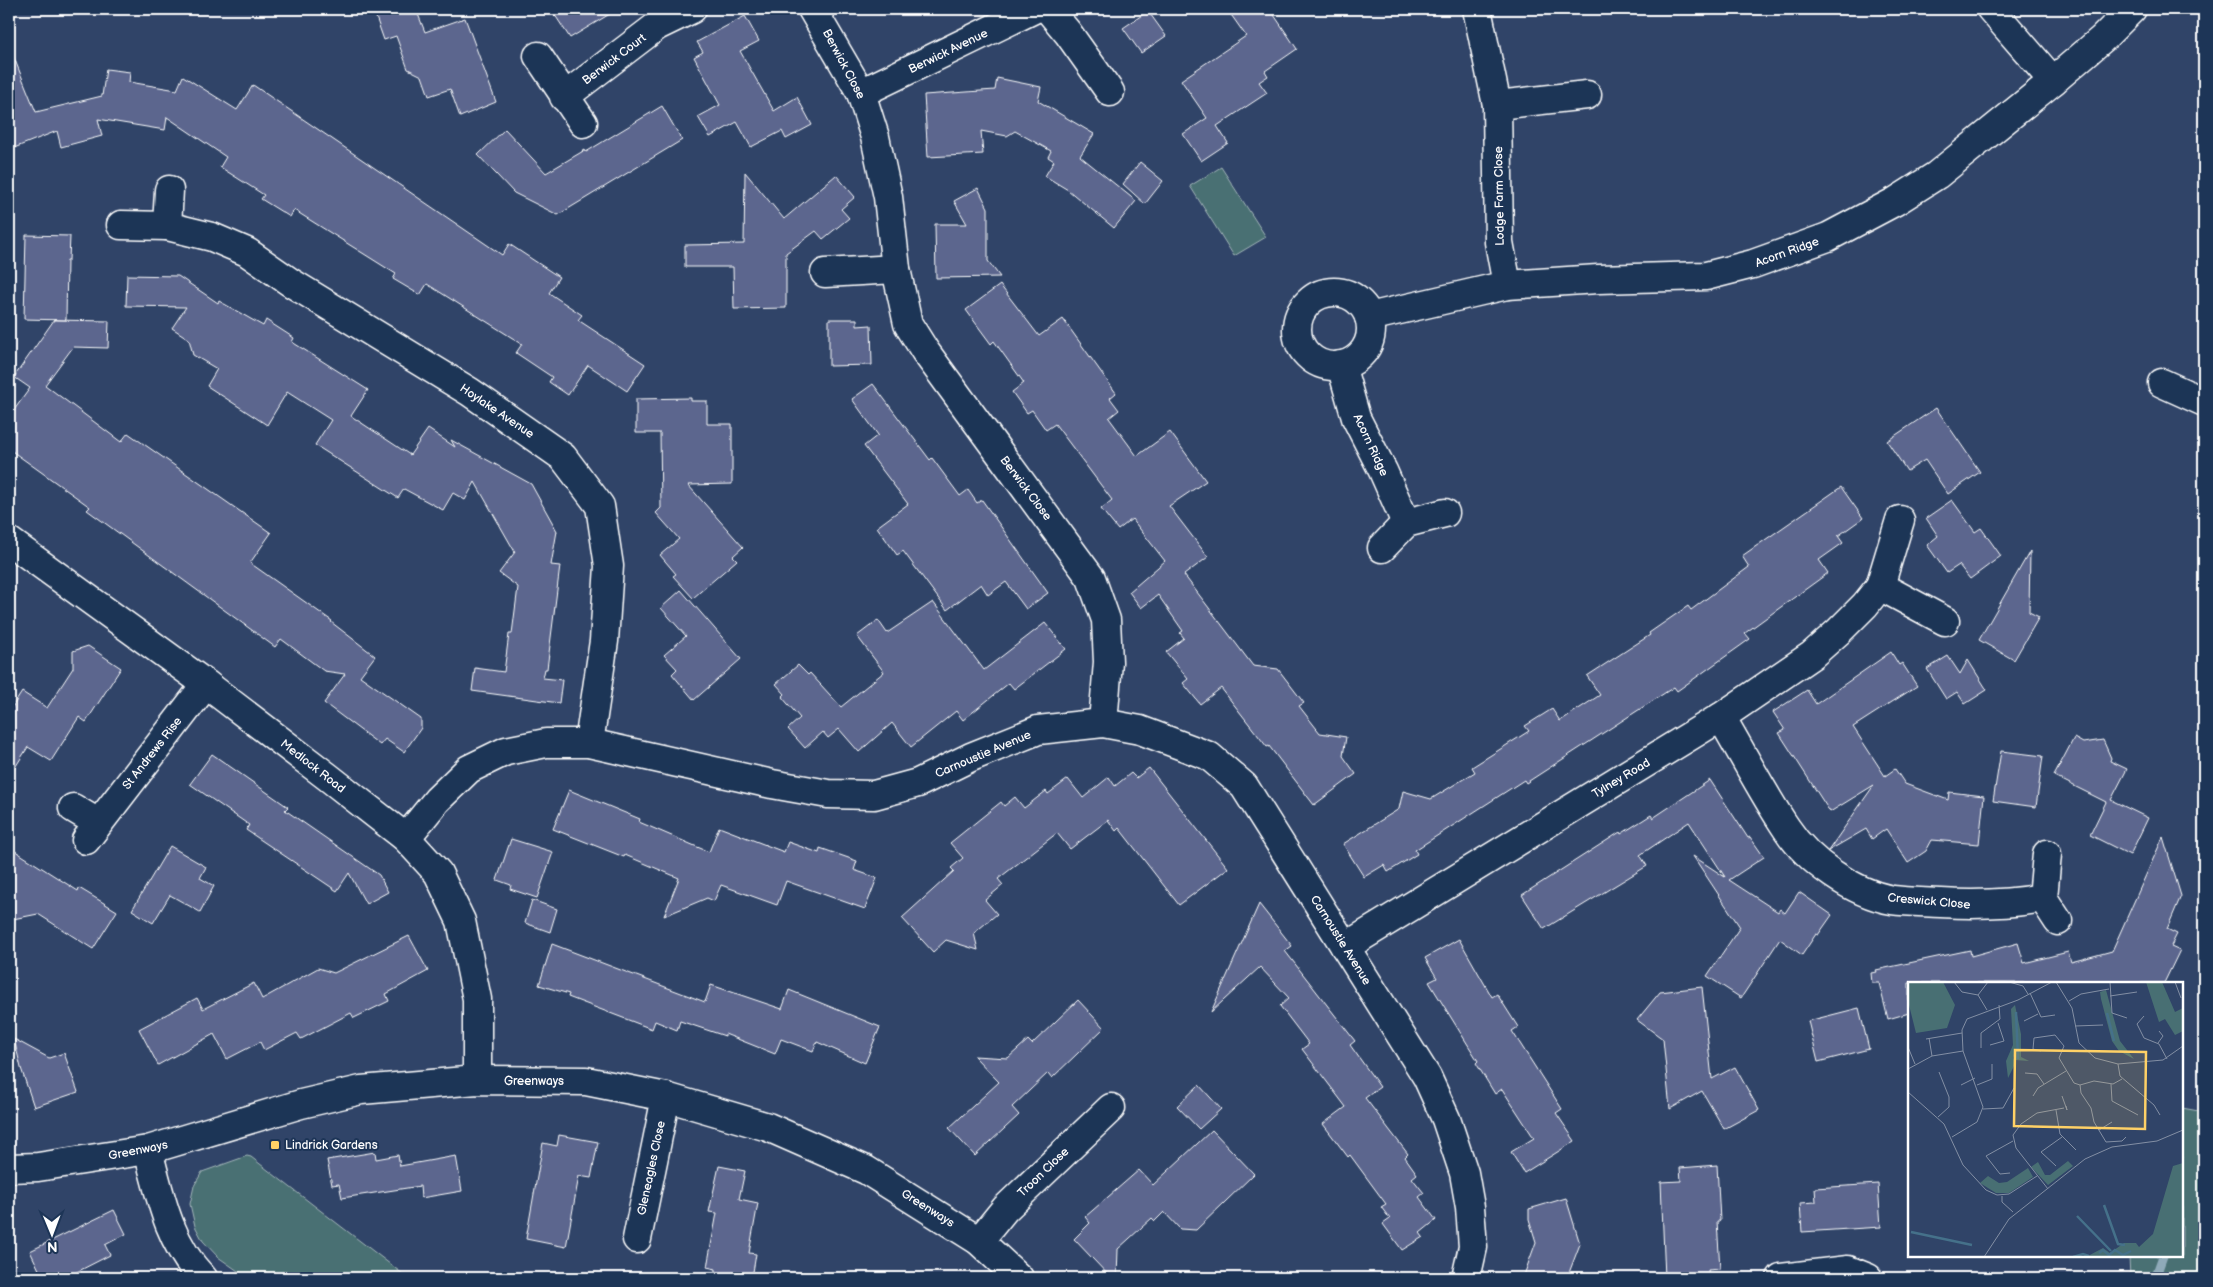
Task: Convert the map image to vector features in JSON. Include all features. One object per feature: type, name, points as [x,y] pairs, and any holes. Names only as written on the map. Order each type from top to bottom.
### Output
[{"type":"street","name":"Berwick Court","points":[[564,97],[657,26],[692,9]]},
{"type":"street","name":"Berwick Close","points":[[812,9],[861,93],[875,138],[888,197],[896,269],[908,324],[925,351],[1091,578],[1106,620],[1108,662],[1102,723]]},
{"type":"street","name":"Berwick Avenue","points":[[861,93],[1034,9]]},
{"type":"street","points":[[1048,9],[1068,33],[1110,92]]},
{"type":"street","name":"Lodge Farm Close","points":[[1477,9],[1497,105],[1499,242],[1508,285]]},
{"type":"street","points":[[1991,9],[2053,81]]},
{"type":"street","name":"Acorn Ridge","points":[[1369,317],[1508,285],[1598,279],[1706,276],[1754,264],[1828,237],[1896,201],[1937,175],[2053,81],[2102,39],[2132,9]]},
{"type":"street","points":[[538,56],[583,123]]},
{"type":"street","points":[[1497,105],[1587,95]]},
{"type":"street","points":[[166,226],[169,190]]},
{"type":"street","name":"Hoylake Avenue","points":[[121,225],[166,226],[212,237],[247,252],[290,282],[470,392],[563,457],[600,506],[609,566],[604,641],[589,744]]},
{"type":"street","points":[[825,274],[896,269]]},
{"type":"street","points":[[1329,293],[1346,294],[1360,302],[1369,317],[1371,332],[1367,347],[1356,359],[1341,365],[1324,365],[1309,356],[1299,341],[1297,324],[1301,312],[1313,299],[1329,293]]},
{"type":"street","name":"Acorn Ridge","points":[[1341,365],[1356,418],[1406,523]]},
{"type":"street","points":[[2162,383],[2204,402]]},
{"type":"street","points":[[1382,548],[1406,523],[1445,513]]},
{"type":"street","name":"Tylney Road","points":[[1345,947],[1721,718],[1812,655],[1852,618],[1880,586],[1900,520]]},
{"type":"street","name":"Medlock Road","points":[[9,541],[206,684],[406,838],[438,873],[461,921],[477,999],[477,1080]]},
{"type":"street","points":[[1880,586],[1945,621]]},
{"type":"street","name":"St Andrews Rise","points":[[73,808],[92,831],[206,684]]},
{"type":"street","name":"Creswick Close","points":[[1721,718],[1787,830],[1816,861],[1845,882],[1890,899],[1902,901],[1972,905],[2010,904],[2043,898]]},
{"type":"street","name":"Carnoustie Avenue","points":[[406,838],[437,800],[469,769],[506,751],[546,743],[589,744],[828,794],[874,795],[918,783],[1038,730],[1102,723],[1140,730],[1209,756],[1244,786],[1427,1077],[1446,1119],[1464,1173],[1470,1207],[1473,1247],[1466,1278]]},
{"type":"street","points":[[2047,854],[2043,898],[2058,921]]},
{"type":"street","name":"Greenways","points":[[9,1168],[38,1167],[148,1150],[300,1104],[361,1090],[477,1080],[586,1081],[666,1097],[768,1127],[866,1170],[979,1241],[1019,1278]]},
{"type":"street","name":"Gleneagles Close","points":[[636,1239],[666,1097]]},
{"type":"street","name":"Troon Close","points":[[979,1241],[1005,1209],[1110,1108]]},
{"type":"street","points":[[148,1150],[173,1236],[188,1263],[203,1278]]},
{"type":"street","points":[[1781,1278],[1848,1270],[1868,1278]]},
{"type":"green space","points":[[1221,167],[1266,237],[1234,256],[1190,186]]},
{"type":"green space","points":[[2183,1108],[2204,1112],[2204,1278],[2130,1278],[2129,1257],[2183,1257]]},
{"type":"green space","points":[[247,1156],[251,1157],[408,1278],[248,1278],[218,1257],[203,1241],[195,1226],[190,1204],[194,1186],[202,1172]]},
{"type":"building","points":[[373,9],[416,9],[425,32],[465,18],[496,102],[460,117],[450,89],[429,96],[422,76],[408,69],[396,36],[384,40]]},
{"type":"building","points":[[551,9],[618,9],[570,38]]},
{"type":"building","points":[[1227,9],[1270,9],[1297,49],[1265,71],[1268,76],[1259,82],[1267,93],[1217,126],[1228,143],[1201,161],[1183,134],[1207,118],[1181,80],[1246,36]]},
{"type":"building","points":[[1148,11],[1166,36],[1141,53],[1123,28]]},
{"type":"building","points":[[745,16],[759,41],[740,51],[774,111],[797,97],[812,125],[786,139],[782,131],[751,147],[737,122],[710,137],[698,117],[720,105],[694,57],[703,52],[697,42]]},
{"type":"building","points":[[10,48],[36,112],[102,96],[106,69],[130,72],[129,82],[177,90],[183,76],[237,110],[253,85],[502,255],[509,244],[559,277],[549,293],[582,315],[578,320],[645,364],[627,391],[588,365],[568,395],[549,382],[552,377],[516,353],[522,344],[427,284],[420,295],[393,279],[396,274],[294,210],[290,217],[261,199],[264,195],[220,167],[226,157],[167,117],[165,130],[98,119],[102,136],[61,147],[57,131],[9,150]]},
{"type":"building","points":[[997,78],[1041,87],[1038,101],[1094,134],[1080,156],[1136,201],[1114,228],[1068,190],[1045,176],[1054,161],[1048,157],[1051,151],[1015,131],[1007,136],[981,131],[983,154],[928,157],[924,95],[995,90]]},
{"type":"building","points":[[662,106],[682,140],[558,215],[514,193],[478,155],[505,129],[546,173],[585,150],[586,152]]},
{"type":"building","points":[[1140,162],[1163,181],[1145,204],[1123,184]]},
{"type":"building","points":[[745,172],[784,219],[836,175],[855,197],[841,209],[849,218],[823,239],[816,231],[786,253],[786,308],[734,309],[733,267],[685,267],[685,245],[744,244]]},
{"type":"building","points":[[978,188],[988,208],[988,261],[1000,277],[936,278],[935,224],[967,224],[954,201]]},
{"type":"building","points":[[26,235],[70,236],[69,260],[67,260],[66,320],[24,319]]},
{"type":"building","points":[[127,275],[178,276],[218,303],[219,301],[263,326],[266,320],[294,338],[292,342],[368,390],[351,416],[410,455],[428,429],[455,447],[451,440],[531,484],[557,531],[551,565],[560,566],[547,669],[545,669],[543,678],[562,680],[559,703],[472,691],[475,668],[504,672],[509,634],[512,634],[518,587],[499,573],[515,552],[475,482],[465,500],[453,493],[443,510],[404,489],[398,498],[315,445],[331,420],[287,392],[267,425],[207,386],[217,369],[193,355],[189,339],[172,328],[186,307],[126,306]]},
{"type":"building","points":[[1000,285],[1039,336],[1063,319],[1116,393],[1110,398],[1119,410],[1109,418],[1137,456],[1170,432],[1206,481],[1169,506],[1208,557],[1184,575],[1253,666],[1278,669],[1304,703],[1299,706],[1320,733],[1346,737],[1343,756],[1356,774],[1314,805],[1221,688],[1200,704],[1183,683],[1188,679],[1166,652],[1184,638],[1180,633],[1183,631],[1158,595],[1141,608],[1129,592],[1165,561],[1132,519],[1118,530],[1101,509],[1112,500],[1055,424],[1046,430],[1032,410],[1027,413],[1012,392],[1024,383],[994,341],[991,344],[966,310]]},
{"type":"building","points":[[829,319],[857,319],[857,326],[871,325],[872,365],[829,366]]},
{"type":"building","points":[[54,320],[109,321],[108,348],[73,347],[45,385],[121,442],[128,433],[271,533],[250,563],[332,621],[375,656],[360,676],[421,719],[421,728],[404,752],[385,739],[380,745],[324,703],[345,674],[324,671],[281,639],[275,647],[87,510],[90,507],[9,449],[9,417],[30,388],[14,377]]},
{"type":"building","points":[[873,384],[930,460],[932,458],[960,496],[968,490],[977,503],[982,500],[1048,593],[1026,609],[1006,582],[988,595],[981,584],[947,610],[903,551],[897,555],[877,527],[908,504],[864,446],[878,435],[852,399]]},
{"type":"building","points":[[691,398],[691,401],[707,401],[707,424],[732,424],[732,484],[688,485],[743,547],[733,556],[737,560],[693,598],[673,576],[676,574],[660,555],[679,539],[656,513],[661,508],[660,433],[636,433],[636,399]]},
{"type":"building","points":[[1936,408],[1980,472],[1948,494],[1925,460],[1907,471],[1887,441]]},
{"type":"building","points":[[1841,487],[1863,518],[1838,536],[1843,543],[1819,560],[1828,573],[1745,633],[1750,639],[1677,691],[1674,687],[1526,783],[1524,780],[1415,850],[1417,854],[1388,872],[1384,865],[1364,877],[1343,844],[1399,809],[1403,791],[1431,799],[1475,772],[1472,767],[1529,731],[1525,726],[1552,709],[1560,721],[1600,695],[1587,676],[1650,635],[1649,633],[1688,606],[1691,610],[1749,567],[1742,556]]},
{"type":"building","points":[[1952,500],[1975,532],[1981,528],[2001,556],[1970,579],[1959,565],[1947,573],[1927,545],[1938,536],[1926,518]]},
{"type":"building","points":[[2030,551],[2029,612],[2039,617],[2014,660],[1979,640]]},
{"type":"building","points":[[681,590],[741,659],[694,700],[672,674],[677,669],[664,655],[686,636],[661,608]]},
{"type":"building","points":[[933,602],[984,670],[1045,623],[1066,649],[1014,689],[1009,683],[963,720],[956,711],[911,747],[892,723],[859,752],[839,729],[828,738],[823,732],[805,748],[788,729],[800,718],[782,697],[785,694],[776,684],[798,665],[808,675],[810,673],[841,707],[884,672],[857,636],[878,620],[887,633]]},
{"type":"building","points":[[88,646],[121,668],[86,722],[79,717],[51,761],[28,747],[9,777],[9,712],[22,692],[47,708],[73,668],[73,651]]},
{"type":"building","points":[[1891,652],[1899,665],[1902,663],[1917,686],[1853,727],[1885,776],[1895,769],[1905,784],[1948,800],[1949,792],[1984,796],[1979,844],[1932,840],[1926,851],[1908,863],[1886,829],[1872,839],[1866,829],[1828,851],[1874,785],[1830,812],[1779,733],[1785,730],[1773,712],[1807,690],[1816,704]]},
{"type":"building","points":[[1948,656],[1960,674],[1968,660],[1987,690],[1965,704],[1957,692],[1946,699],[1927,669]]},
{"type":"building","points":[[2074,738],[2083,743],[2103,740],[2111,758],[2110,761],[2127,769],[2111,800],[2148,818],[2130,855],[2090,835],[2106,802],[2054,776]]},
{"type":"building","points":[[2001,751],[2043,756],[2036,807],[1993,801]]},
{"type":"building","points":[[212,754],[288,807],[285,810],[379,875],[388,892],[366,904],[349,873],[337,891],[246,830],[249,825],[190,784]]},
{"type":"building","points":[[1149,768],[1228,868],[1179,905],[1119,828],[1116,831],[1108,820],[1070,849],[1057,833],[998,879],[1003,885],[985,900],[997,914],[974,933],[978,950],[946,940],[933,952],[902,918],[954,871],[951,868],[963,858],[950,843],[1001,802],[1004,806],[1015,797],[1024,808],[1046,791],[1048,794],[1068,779],[1083,798],[1109,777],[1115,786],[1131,773],[1136,778]]},
{"type":"building","points":[[1710,780],[1748,838],[1750,837],[1764,857],[1729,880],[1778,912],[1780,909],[1785,913],[1799,892],[1832,915],[1802,955],[1780,939],[1741,998],[1707,976],[1740,927],[1693,856],[1725,877],[1689,822],[1640,855],[1647,866],[1544,929],[1522,895],[1620,832],[1621,834],[1651,815],[1653,818]]},
{"type":"building","points":[[569,790],[640,819],[639,822],[709,852],[719,827],[784,852],[788,842],[819,853],[820,848],[857,861],[854,870],[877,878],[865,909],[786,881],[777,905],[721,885],[714,901],[707,898],[664,916],[679,878],[625,855],[624,857],[553,829]]},
{"type":"building","points":[[2163,837],[2181,896],[2167,929],[2177,934],[2171,946],[2180,950],[2164,982],[1908,982],[1908,1013],[1888,1019],[1879,983],[1872,983],[1871,973],[1877,972],[1876,970],[1970,950],[1971,956],[2018,943],[2024,963],[2068,952],[2071,962],[2112,951]]},
{"type":"building","points":[[511,839],[553,852],[537,898],[510,889],[511,885],[497,880]]},
{"type":"building","points":[[170,846],[206,867],[200,878],[214,886],[200,912],[170,895],[153,923],[132,910]]},
{"type":"building","points":[[9,847],[78,891],[79,888],[117,911],[93,949],[38,914],[13,919],[9,898]]},
{"type":"building","points":[[532,900],[557,909],[550,932],[525,923]]},
{"type":"building","points":[[1259,904],[1292,946],[1285,951],[1355,1041],[1350,1045],[1380,1087],[1365,1098],[1408,1154],[1405,1157],[1417,1174],[1412,1178],[1424,1193],[1419,1197],[1436,1220],[1420,1233],[1423,1237],[1402,1250],[1383,1224],[1390,1219],[1381,1207],[1386,1204],[1350,1155],[1348,1157],[1323,1124],[1346,1107],[1302,1049],[1309,1044],[1280,1006],[1289,998],[1260,967],[1211,1012]]},
{"type":"building","points":[[409,936],[428,971],[386,994],[389,1001],[354,1018],[351,1013],[301,1039],[297,1033],[264,1050],[260,1042],[227,1059],[214,1034],[158,1065],[139,1029],[197,998],[203,1009],[254,983],[262,999],[318,968],[334,973]]},
{"type":"building","points":[[1459,939],[1492,997],[1497,994],[1518,1027],[1512,1031],[1562,1109],[1556,1113],[1575,1141],[1524,1173],[1511,1152],[1534,1138],[1502,1089],[1495,1094],[1476,1063],[1478,1061],[1429,982],[1437,978],[1425,958]]},
{"type":"building","points":[[552,944],[705,1002],[711,985],[782,1009],[789,990],[880,1027],[865,1063],[817,1042],[813,1051],[781,1039],[775,1054],[725,1034],[725,1036],[680,1021],[677,1030],[655,1021],[652,1029],[568,997],[569,994],[539,985]]},
{"type":"building","points":[[1702,987],[1712,1079],[1735,1067],[1759,1110],[1724,1129],[1702,1091],[1670,1109],[1663,1039],[1637,1020],[1660,992]]},
{"type":"building","points":[[1078,1000],[1104,1028],[1052,1078],[1048,1073],[1012,1107],[1019,1115],[975,1156],[949,1128],[999,1082],[974,1056],[1008,1058],[1028,1040],[1032,1044]]},
{"type":"building","points":[[1859,1008],[1869,1049],[1818,1062],[1808,1021]]},
{"type":"building","points":[[14,1039],[49,1058],[64,1053],[78,1092],[34,1107]]},
{"type":"building","points":[[1199,1085],[1221,1109],[1199,1129],[1177,1106]]},
{"type":"building","points":[[1212,1130],[1254,1174],[1196,1230],[1180,1229],[1164,1212],[1155,1221],[1152,1218],[1118,1249],[1117,1278],[1111,1278],[1074,1239],[1090,1223],[1085,1217],[1139,1170],[1153,1185]]},
{"type":"building","points":[[559,1135],[598,1142],[591,1178],[579,1176],[566,1247],[526,1239],[543,1143],[557,1146]]},
{"type":"building","points":[[375,1152],[376,1159],[398,1155],[400,1166],[456,1156],[462,1191],[421,1198],[420,1186],[342,1198],[339,1184],[332,1185],[327,1160]]},
{"type":"building","points":[[1717,1165],[1720,1221],[1717,1221],[1720,1269],[1708,1270],[1709,1278],[1665,1278],[1661,1182],[1681,1181],[1680,1168]]},
{"type":"building","points":[[719,1166],[745,1171],[739,1199],[758,1203],[749,1253],[756,1254],[752,1278],[715,1278],[716,1269],[707,1267],[717,1213],[709,1212]]},
{"type":"building","points":[[1878,1184],[1881,1227],[1802,1232],[1800,1203],[1816,1202],[1815,1188]]},
{"type":"building","points":[[1566,1198],[1580,1244],[1567,1278],[1523,1278],[1536,1242],[1529,1219],[1529,1209]]},
{"type":"building","points":[[114,1210],[126,1234],[105,1245],[110,1255],[65,1278],[43,1278],[30,1251]]},
{"type":"waterway","points":[[2155,1278],[2163,1257]]},
{"type":"place","name":"Lindrick Gardens","points":[[275,1145]]}]
